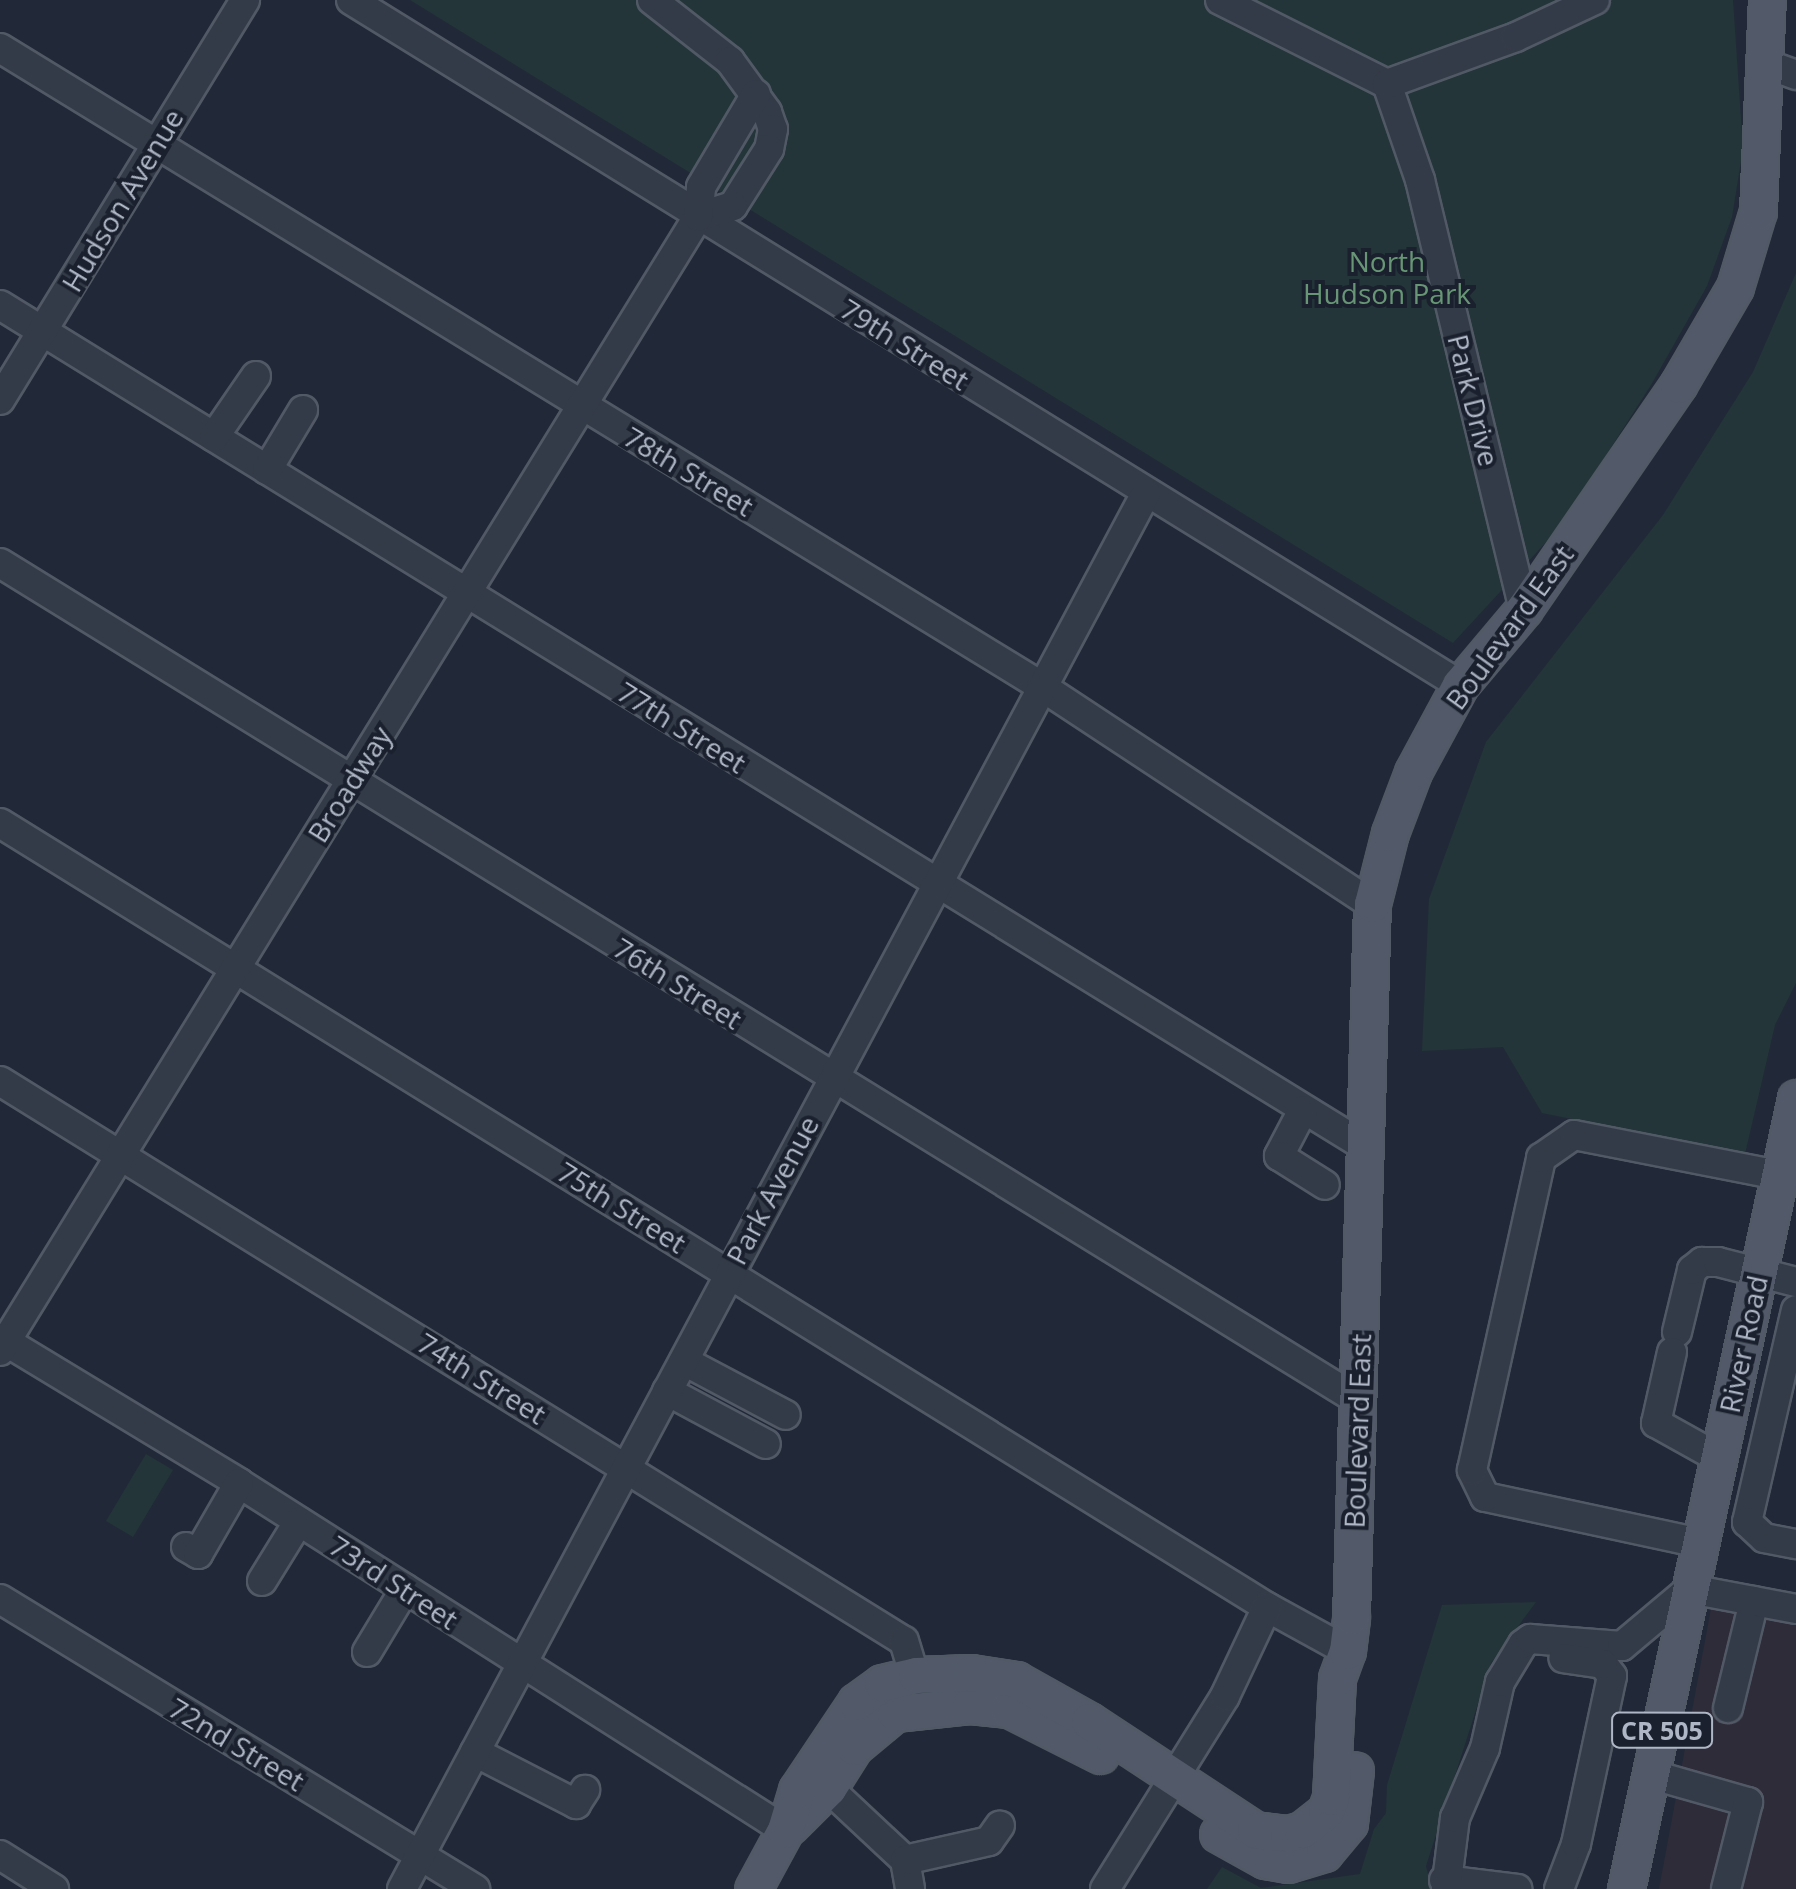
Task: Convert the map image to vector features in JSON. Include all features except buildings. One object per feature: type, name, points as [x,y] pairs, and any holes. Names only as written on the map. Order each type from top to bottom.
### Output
[{"type":"main road","name":"Boulevard East","points":[[785,1830],[828,1788],[854,1746],[876,1727],[920,1691],[971,1673],[1016,1680],[1168,1787],[1255,1830],[1288,1834],[1315,1822],[1331,1796],[1338,1678],[1348,1650],[1363,1225],[1359,1133],[1372,904],[1413,772],[1460,685],[1524,609],[1678,385],[1735,287],[1758,212],[1781,69],[1766,0]]},
{"type":"main road","name":"River Road","points":[[1626,1889],[1796,1098]]},
{"type":"main road","name":"Boulevard East","points":[[753,1889],[785,1830],[797,1790],[856,1702],[882,1683],[920,1691]]},
{"type":"street","name":"Hudson Avenue","points":[[0,400],[245,0]]},
{"type":"street","name":"79th Street","points":[[351,0],[1460,685]]},
{"type":"street","points":[[652,0],[717,48],[756,94],[771,120],[769,150],[733,206],[698,217],[701,188],[756,94]]},
{"type":"street","points":[[1220,0],[1387,84],[1487,49],[1595,0]]},
{"type":"street","name":"78th Street","points":[[0,48],[1041,686],[1372,904]]},
{"type":"street","name":"Park Drive","points":[[1387,84],[1420,180],[1524,609]]},
{"type":"street","name":"Broadway","points":[[2,1343],[698,217]]},
{"type":"street","name":"77th Street","points":[[0,305],[1303,1110],[1359,1133]]},
{"type":"street","points":[[214,437],[256,376]]},
{"type":"street","points":[[267,470],[303,410]]},
{"type":"street","name":"Park Avenue","points":[[402,1889],[934,884],[1146,494]]},
{"type":"street","name":"76th Street","points":[[0,564],[1358,1400]]},
{"type":"street","name":"75th Street","points":[[0,823],[1267,1607],[1348,1650]]},
{"type":"street","name":"74th Street","points":[[0,1081],[904,1641],[920,1691]]},
{"type":"street","points":[[1303,1110],[1279,1156],[1325,1185]]},
{"type":"street","points":[[1700,1543],[1484,1497],[1472,1470],[1541,1158],[1574,1135],[1778,1175]]},
{"type":"street","points":[[1719,1458],[1656,1423],[1692,1270],[1702,1262],[1796,1282]]},
{"type":"street","points":[[1796,1310],[1747,1522],[1764,1538],[1796,1544]]},
{"type":"street","name":"73rd Street","points":[[2,1343],[239,1483],[785,1830]]},
{"type":"street","points":[[684,1361],[786,1416]]},
{"type":"street","points":[[667,1392],[766,1444]]},
{"type":"street","points":[[186,1546],[198,1554],[239,1483]]},
{"type":"street","points":[[262,1581],[299,1521]]},
{"type":"street","points":[[367,1652],[405,1589]]},
{"type":"street","points":[[1517,1889],[1445,1884],[1455,1818],[1485,1748],[1500,1682],[1518,1651],[1530,1639],[1622,1646],[1690,1589],[1796,1609]]},
{"type":"street","name":"72nd Street","points":[[0,1598],[475,1889]]},
{"type":"street","points":[[1728,1708],[1754,1601]]},
{"type":"street","points":[[1105,1889],[1225,1696],[1267,1607]]},
{"type":"street","points":[[1518,1651],[1603,1664],[1612,1676],[1576,1844],[1559,1889]]},
{"type":"street","points":[[475,1752],[576,1804],[584,1790]]},
{"type":"street","points":[[1653,1775],[1748,1802],[1726,1889]]},
{"type":"street","points":[[828,1788],[904,1860],[910,1889]]},
{"type":"street","points":[[904,1860],[989,1841],[1000,1825]]},
{"type":"street","points":[[0,1855],[54,1889]]},
{"type":"shaded area","points":[[1715,1587],[1796,1604],[1796,1889],[1659,1889]]},
{"type":"green space","name":"North Hudson Park","points":[[410,0],[1733,0],[1743,149],[1732,217],[1707,286],[1651,385],[1560,527],[1453,643]]},
{"type":"green space","points":[[1796,273],[1796,983],[1775,1025],[1745,1154],[1542,1113],[1503,1047],[1422,1051],[1429,899],[1486,742],[1663,515],[1753,372]]},
{"type":"green space","points":[[146,1454],[173,1470],[133,1537],[106,1521]]},
{"type":"green space","points":[[1536,1602],[1491,1663],[1426,1866],[1432,1889],[1207,1889],[1222,1867],[1261,1888],[1360,1874],[1374,1829],[1386,1813],[1387,1785],[1442,1605]]}]
